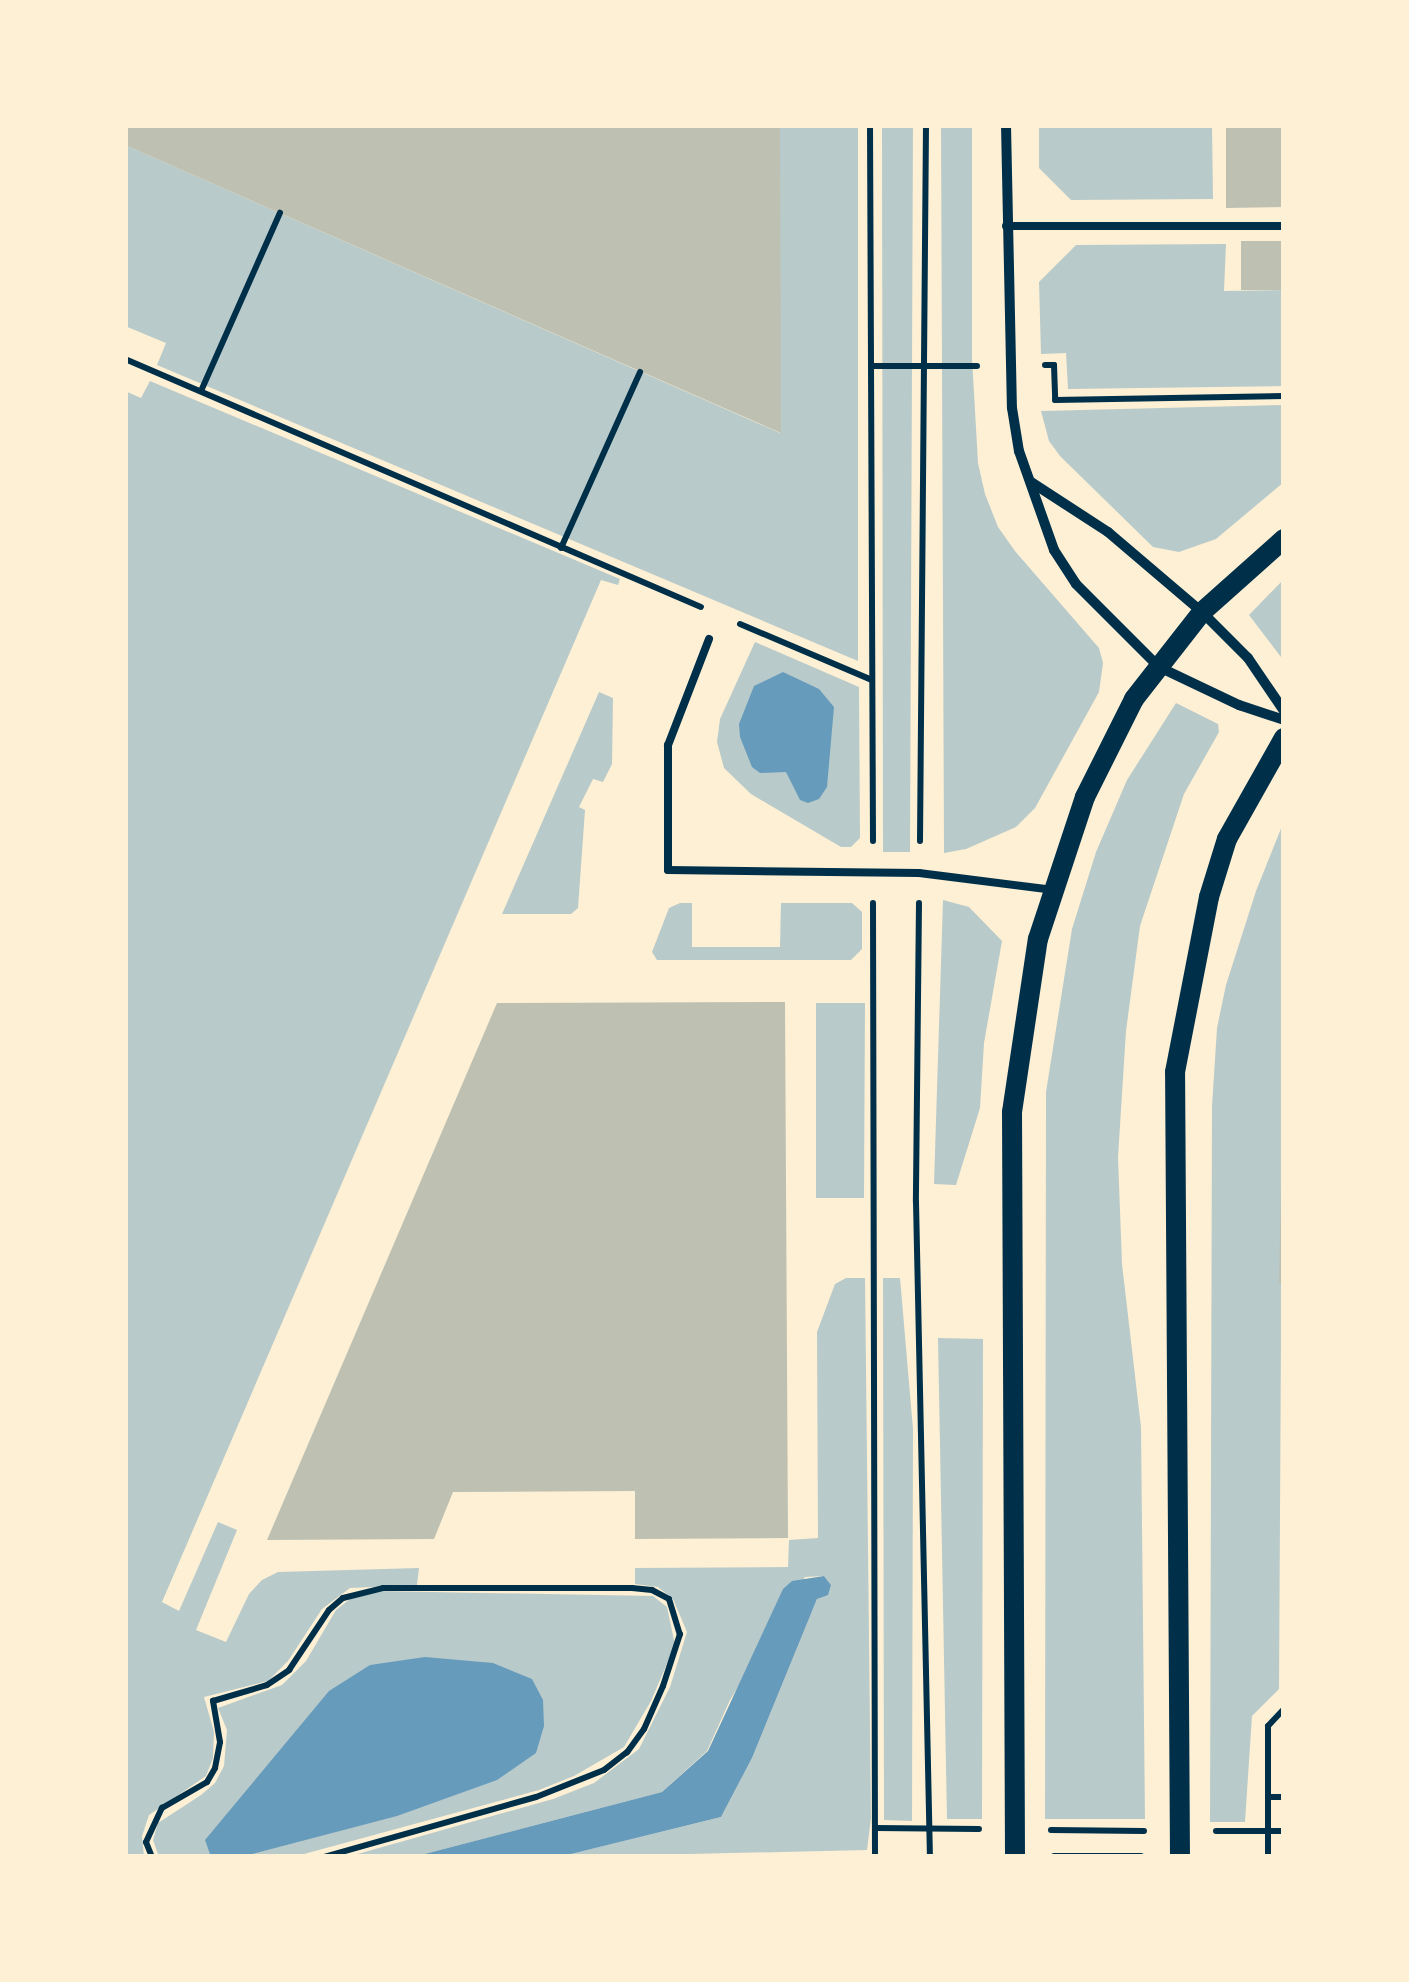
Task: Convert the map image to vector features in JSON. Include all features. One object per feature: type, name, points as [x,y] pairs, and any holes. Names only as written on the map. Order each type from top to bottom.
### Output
[{"type":"main road","points":[[1015,1856],[1012,1112],[1038,940],[1085,797],[1134,699],[1202,612],[1284,539]]},
{"type":"main road","points":[[1180,1857],[1175,1072],[1210,897],[1228,840],[1284,738]]},
{"type":"street","points":[[1006,125],[1006,226],[1016,437],[1054,550],[1076,584],[1160,667],[1239,705],[1284,720]]},
{"type":"street","points":[[1030,482],[1108,532],[1202,612],[1248,658],[1284,710]]},
{"type":"lane","points":[[1006,226],[1284,226]]},
{"type":"lane","points":[[709,639],[668,745],[668,870],[919,874],[1055,890]]},
{"type":"path","points":[[870,125],[875,1857]]},
{"type":"path","points":[[926,125],[916,1202],[930,1857]]},
{"type":"path","points":[[201,391],[280,214]]},
{"type":"path","points":[[125,359],[714,613]]},
{"type":"path","points":[[871,366],[1054,366],[1055,400],[1284,396]]},
{"type":"path","points":[[562,548],[640,372]]},
{"type":"path","points":[[730,620],[872,680]]},
{"type":"path","points":[[152,1857],[146,1842],[162,1808],[207,1782],[215,1768],[220,1742],[212,1702],[267,1686],[289,1670],[329,1610],[344,1598],[383,1588],[632,1588],[652,1590],[668,1600],[680,1634],[663,1686],[636,1741],[604,1770],[536,1797],[324,1857]]},
{"type":"path","points":[[1268,1857],[1268,1726],[1284,1708]]},
{"type":"path","points":[[1268,1797],[1284,1797]]},
{"type":"path","points":[[875,1828],[1284,1831]]},
{"type":"path","points":[[1015,1856],[1246,1857]]},
{"type":"shaded area","points":[[780,125],[858,125],[858,661],[157,365],[166,343],[125,326],[125,145],[780,433]]},
{"type":"shaded area","points":[[882,125],[913,125],[910,852],[883,852]]},
{"type":"shaded area","points":[[941,125],[972,125],[972,358],[978,463],[985,494],[998,527],[1099,648],[1103,663],[1099,692],[1035,808],[1016,827],[966,849],[944,853]]},
{"type":"shaded area","points":[[1039,125],[1212,125],[1213,199],[1071,200],[1039,168]]},
{"type":"shaded area","points":[[1226,244],[1224,291],[1284,290],[1284,386],[1068,389],[1066,353],[1041,354],[1039,282],[1076,245]]},
{"type":"shaded area","points":[[150,381],[620,579],[618,585],[601,580],[162,1602],[179,1611],[218,1522],[237,1530],[196,1630],[226,1642],[249,1594],[262,1580],[278,1572],[419,1568],[417,1585],[350,1588],[322,1609],[288,1661],[268,1681],[204,1697],[214,1732],[213,1758],[206,1776],[149,1815],[142,1836],[144,1857],[125,1857],[125,391],[141,398]]},
{"type":"shaded area","points":[[1284,405],[1284,482],[1216,539],[1179,552],[1153,547],[1060,456],[1049,441],[1041,411]]},
{"type":"shaded area","points":[[1284,579],[1284,661],[1249,615]]},
{"type":"shaded area","points":[[755,642],[859,687],[860,838],[851,847],[841,847],[751,794],[724,768],[717,742],[720,719]]},
{"type":"shaded area","points":[[599,692],[613,698],[612,764],[603,782],[593,779],[579,807],[585,810],[578,908],[571,914],[502,914]]},
{"type":"shaded area","points":[[1176,703],[1218,724],[1219,732],[1184,794],[1140,926],[1126,1031],[1118,1157],[1122,1264],[1141,1427],[1145,1819],[1045,1819],[1046,1092],[1072,929],[1096,852],[1127,780]]},
{"type":"shaded area","points":[[1284,821],[1279,1689],[1252,1716],[1245,1822],[1210,1822],[1212,1106],[1217,1028],[1226,985],[1256,891]]},
{"type":"shaded area","points":[[943,900],[969,907],[1002,941],[984,1043],[980,1108],[956,1185],[934,1184]]},
{"type":"shaded area","points":[[692,903],[692,947],[780,947],[781,903],[852,903],[862,912],[862,949],[851,960],[657,960],[652,952],[669,908]]},
{"type":"shaded area","points":[[816,1003],[865,1003],[864,1198],[816,1198]]},
{"type":"shaded area","points":[[846,1278],[865,1278],[871,1818],[867,1850],[559,1857],[721,1817],[752,1758],[817,1599],[831,1585],[824,1576],[805,1577],[730,1700],[707,1751],[662,1792],[413,1857],[347,1857],[553,1799],[594,1783],[639,1749],[670,1687],[687,1632],[673,1599],[658,1587],[635,1584],[635,1568],[788,1567],[789,1540],[818,1538],[817,1332],[835,1284]]},
{"type":"shaded area","points":[[883,1278],[900,1278],[913,1429],[912,1821],[884,1820]]},
{"type":"shaded area","points":[[938,1338],[983,1339],[982,1819],[947,1819]]},
{"type":"shaded area","points":[[379,1591],[653,1596],[667,1607],[675,1645],[651,1701],[624,1747],[574,1776],[539,1790],[293,1857],[159,1857],[153,1840],[158,1823],[215,1783],[224,1766],[227,1730],[218,1708],[282,1685],[306,1661],[336,1610],[350,1599]]},
{"type":"water","points":[[783,672],[819,689],[834,707],[827,787],[819,799],[808,803],[800,800],[786,772],[760,773],[752,767],[740,737],[739,724],[754,686]]},
{"type":"water","points":[[824,1576],[831,1585],[828,1595],[817,1599],[752,1758],[721,1817],[559,1857],[413,1857],[662,1792],[708,1751],[783,1589],[792,1581]]},
{"type":"water","points":[[425,1657],[493,1663],[532,1679],[543,1700],[544,1726],[536,1753],[497,1780],[397,1816],[241,1857],[211,1857],[205,1840],[329,1691],[370,1665]]},
{"type":"building","points":[[125,125],[780,125],[781,433],[125,145]]},
{"type":"building","points":[[1226,125],[1284,125],[1284,207],[1226,208]]},
{"type":"building","points":[[1241,241],[1284,241],[1284,290],[1241,290]]},
{"type":"building","points":[[785,1002],[788,1538],[635,1539],[635,1491],[453,1492],[434,1539],[267,1540],[497,1003]]},
{"type":"building","points":[[1284,1187],[1284,1283],[1279,1283]]}]
